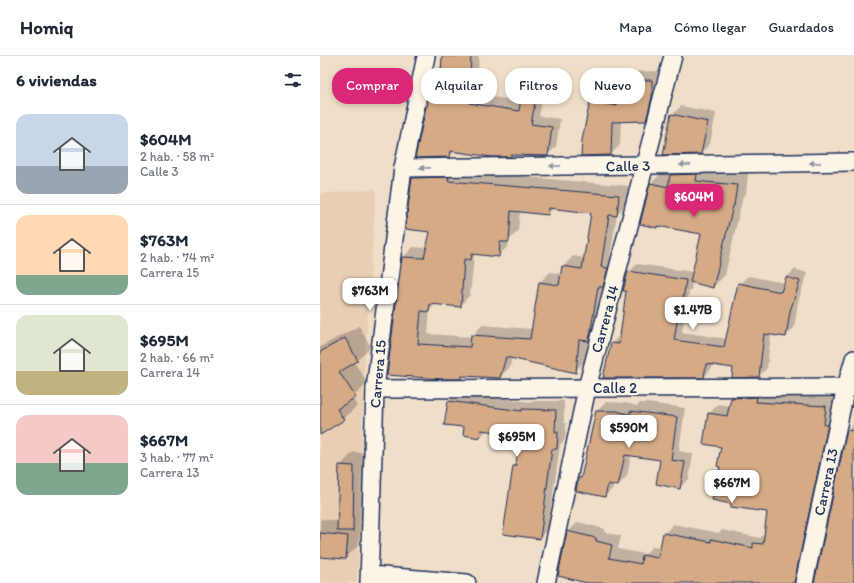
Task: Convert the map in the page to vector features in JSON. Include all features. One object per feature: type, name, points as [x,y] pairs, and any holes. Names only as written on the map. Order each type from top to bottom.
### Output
[{"type":"street","name":"Carrera 15","points":[[370,579],[375,389],[402,168],[426,56]]},
{"type":"street","name":"Carrera 14","points":[[546,583],[587,388],[646,166],[673,56]]},
{"type":"street","name":"Calle 3","points":[[402,168],[646,166],[854,162]]},
{"type":"street","name":"Carrera 13","points":[[804,583],[850,387],[854,358]]},
{"type":"street","name":"Calle 2","points":[[375,389],[850,387]]},
{"type":"street","points":[[370,579],[467,583]]},
{"type":"shaded area","points":[[376,189],[364,370],[357,583],[320,583],[320,194]]},
{"type":"building","points":[[442,56],[471,56],[470,68],[441,68]]},
{"type":"building","points":[[645,80],[652,80],[652,97],[646,121],[612,122],[611,155],[581,156],[582,140],[589,104],[606,104],[617,106],[617,104],[645,104]]},
{"type":"building","points":[[428,104],[475,104],[519,111],[520,104],[535,104],[531,124],[552,127],[548,156],[511,155],[511,157],[492,157],[451,151],[450,157],[415,158]]},
{"type":"building","points":[[671,114],[708,122],[701,154],[663,155]]},
{"type":"building","points":[[697,174],[696,181],[737,185],[734,206],[713,288],[690,282],[701,234],[640,224],[650,183],[668,187],[670,175]]},
{"type":"building","points":[[449,177],[448,181],[619,195],[617,216],[609,215],[601,267],[608,268],[603,287],[598,287],[589,341],[579,340],[576,373],[506,357],[500,378],[462,376],[462,379],[442,379],[387,375],[402,257],[424,258],[430,232],[405,229],[412,178]],"holes":[[[549,208],[591,213],[582,269],[562,266],[559,285],[539,282],[530,339],[471,335],[470,347],[418,344],[421,311],[429,312],[430,304],[461,307],[464,259],[471,260],[472,254],[499,257],[500,242],[509,242],[511,211],[548,215]]]},
{"type":"building","points":[[628,271],[686,280],[674,340],[724,347],[738,283],[781,292],[786,277],[800,281],[790,311],[786,337],[764,334],[759,377],[732,378],[733,368],[706,364],[704,378],[603,378],[611,343],[619,344],[626,291],[623,291]]},
{"type":"building","points":[[345,338],[358,361],[339,372],[356,397],[337,409],[344,420],[320,435],[320,352]]},
{"type":"building","points":[[757,397],[756,402],[826,406],[824,425],[828,425],[794,583],[587,583],[558,576],[567,531],[596,538],[596,541],[612,545],[609,558],[641,564],[642,555],[658,558],[663,533],[711,542],[711,539],[753,548],[753,543],[763,544],[767,512],[731,507],[731,504],[712,500],[720,467],[717,466],[721,447],[703,444],[708,413],[727,416],[731,398]]},
{"type":"building","points":[[448,401],[522,411],[522,409],[556,410],[555,432],[558,432],[557,449],[552,449],[540,539],[503,534],[513,466],[516,466],[519,435],[481,430],[480,438],[463,435],[464,427],[444,425]]},
{"type":"building","points":[[596,411],[617,411],[630,415],[630,411],[677,417],[671,460],[685,462],[680,489],[656,484],[660,460],[625,455],[618,486],[608,484],[605,497],[576,491],[578,478],[581,478]]},
{"type":"building","points":[[847,430],[854,431],[854,583],[814,583]]},
{"type":"building","points":[[339,465],[354,466],[353,531],[337,531]]},
{"type":"building","points":[[320,533],[348,536],[346,559],[320,557]]}]
